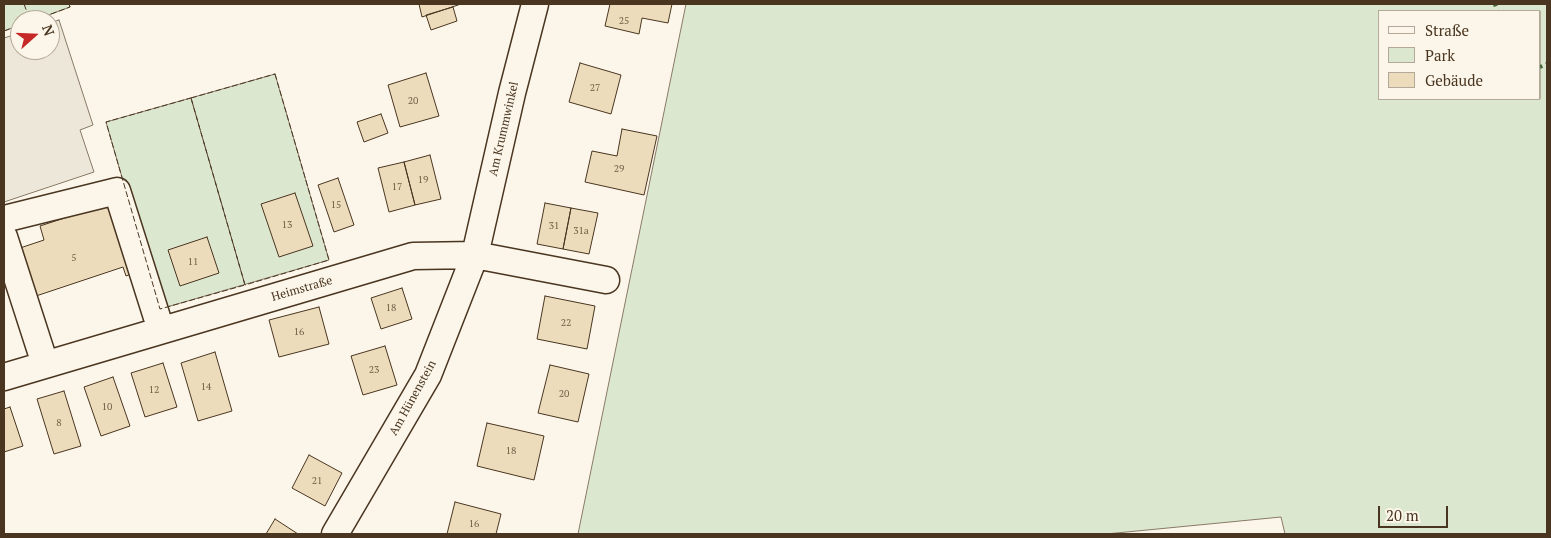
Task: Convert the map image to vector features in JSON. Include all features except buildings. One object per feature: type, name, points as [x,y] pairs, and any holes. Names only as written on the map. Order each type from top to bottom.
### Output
[{"type":"street","name":"Am Krummwinkel","points":[[475,255],[512,93],[535,4]]},
{"type":"street","points":[[4,219],[117,191],[161,330]]},
{"type":"street","points":[[4,237],[45,364]]},
{"type":"street","name":"Heimstraße","points":[[4,377],[413,256],[475,255],[606,280]]},
{"type":"street","name":"Am Hünenstein","points":[[334,534],[428,374],[475,255]]},
{"type":"green space","points":[[4,4],[69,4],[70,7],[60,11],[10,10],[10,29],[4,31]]},
{"type":"green space","points":[[686,4],[1547,4],[1547,534],[1285,534],[1281,517],[1106,534],[578,534]]},
{"type":"green space","points":[[275,74],[329,260],[160,309],[106,122]]},
{"type":"shaded area","points":[[60,23],[93,125],[80,130],[94,172],[4,202],[4,38],[10,36],[10,60],[60,60]]},
{"type":"hedge","points":[[1495,4],[1497,10]]},
{"type":"hedge","points":[[1541,67],[1547,64]]},
{"type":"fence","points":[[24,4],[26,10]]},
{"type":"fence","points":[[60,11],[70,7],[69,4]]},
{"type":"fence","points":[[4,31],[10,29]]},
{"type":"fence","points":[[275,74],[329,260],[245,285],[191,98],[275,74]]},
{"type":"fence","points":[[191,98],[245,285],[160,309],[106,122],[191,98]]}]
